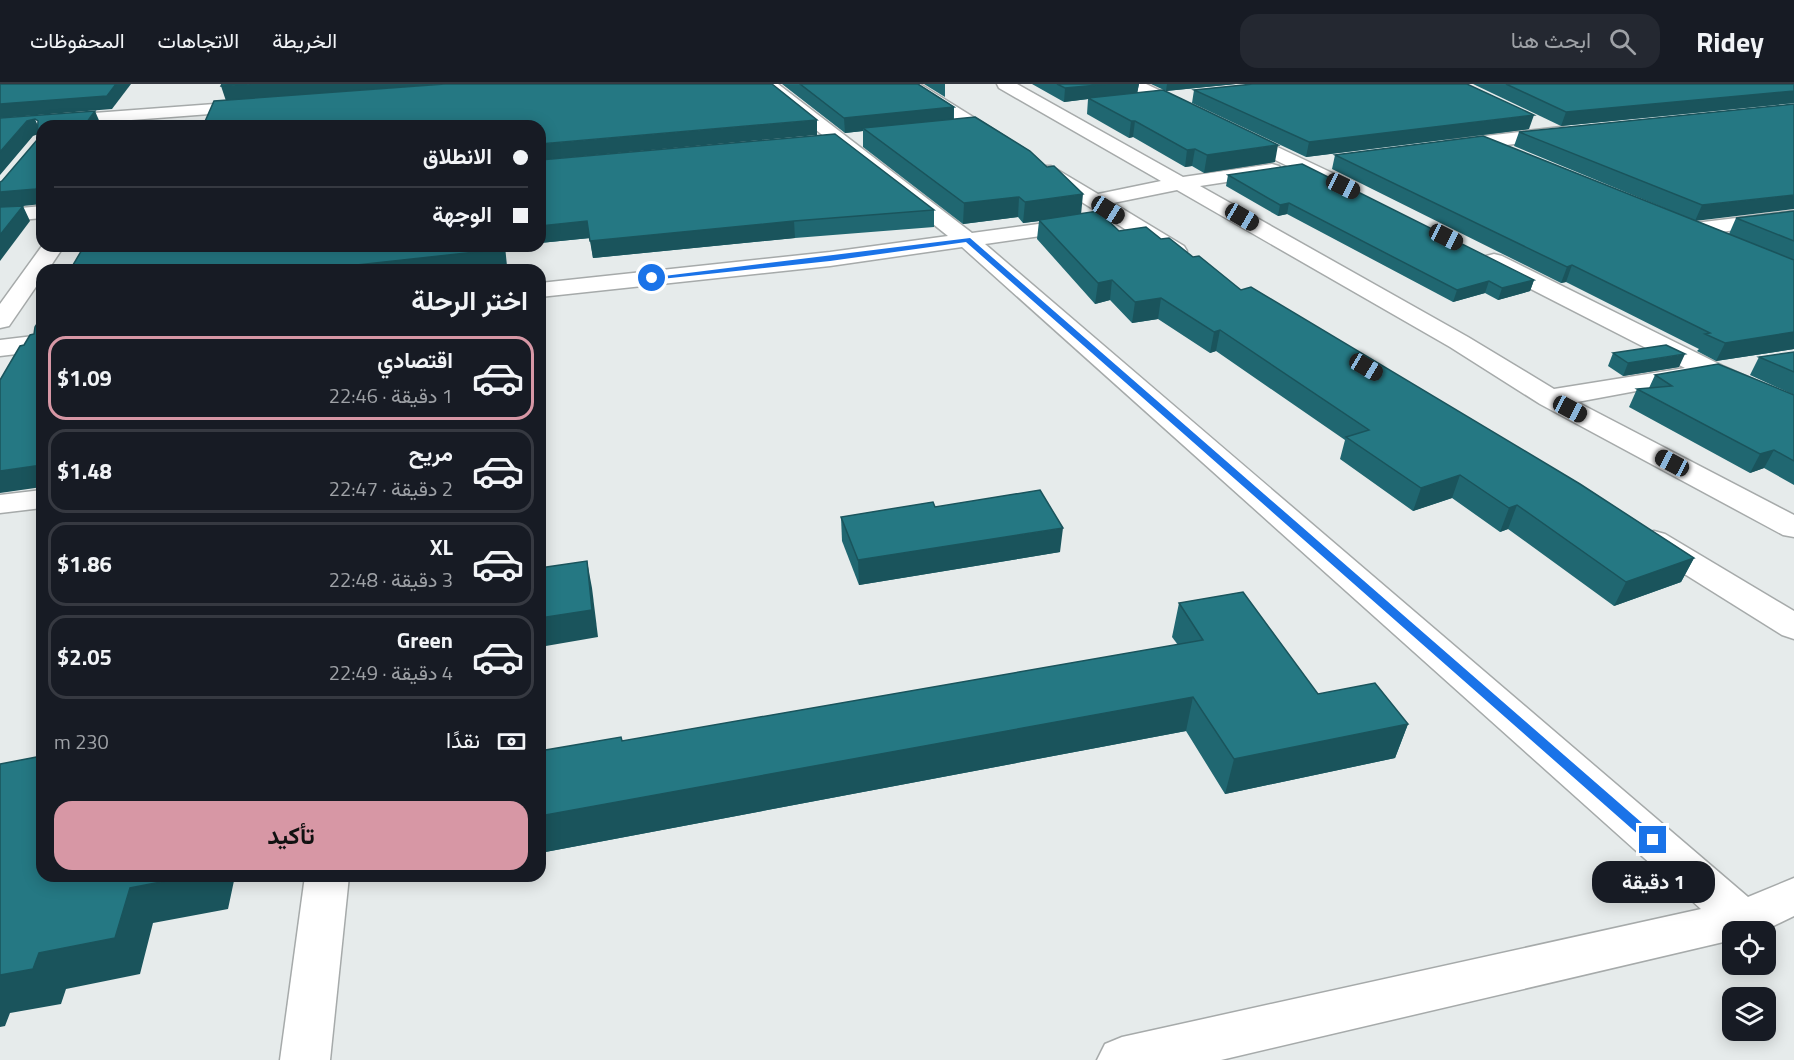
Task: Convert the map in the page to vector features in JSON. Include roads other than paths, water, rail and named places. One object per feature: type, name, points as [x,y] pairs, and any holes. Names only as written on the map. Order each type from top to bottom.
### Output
[{"type":"street","points":[[767,84],[968,240],[1743,918]]},
{"type":"street","points":[[908,84],[1193,262]]},
{"type":"street","points":[[1005,84],[1065,109],[1182,183],[1459,342],[1550,398],[1794,528]]},
{"type":"street","points":[[168,112],[182,93]]},
{"type":"street","points":[[1132,93],[1163,99],[1355,191]]},
{"type":"street","points":[[1163,99],[1197,95]]},
{"type":"street","points":[[87,120],[274,104]]},
{"type":"street","points":[[244,120],[250,106]]},
{"type":"street","points":[[1527,118],[1557,133]]},
{"type":"street","points":[[0,125],[36,124]]},
{"type":"street","points":[[943,132],[978,129]]},
{"type":"street","points":[[1437,148],[1581,131]]},
{"type":"street","points":[[1482,142],[1524,159]]},
{"type":"street","points":[[1094,201],[1182,183],[1335,161]]},
{"type":"street","points":[[0,216],[36,213]]},
{"type":"street","points":[[1695,229],[1794,216]]},
{"type":"street","points":[[546,289],[830,259],[1122,218]]},
{"type":"street","points":[[1673,220],[1728,243]]},
{"type":"street","points":[[1471,250],[1714,372],[1794,407]]},
{"type":"street","points":[[0,321],[36,269]]},
{"type":"street","points":[[0,348],[36,344]]},
{"type":"street","points":[[1550,398],[1760,364]]},
{"type":"street","points":[[0,504],[36,500]]},
{"type":"street","points":[[1631,528],[1794,627]]},
{"type":"street","points":[[305,1060],[326,882]]},
{"type":"street","points":[[1122,1060],[1743,918],[1794,896]]}]
